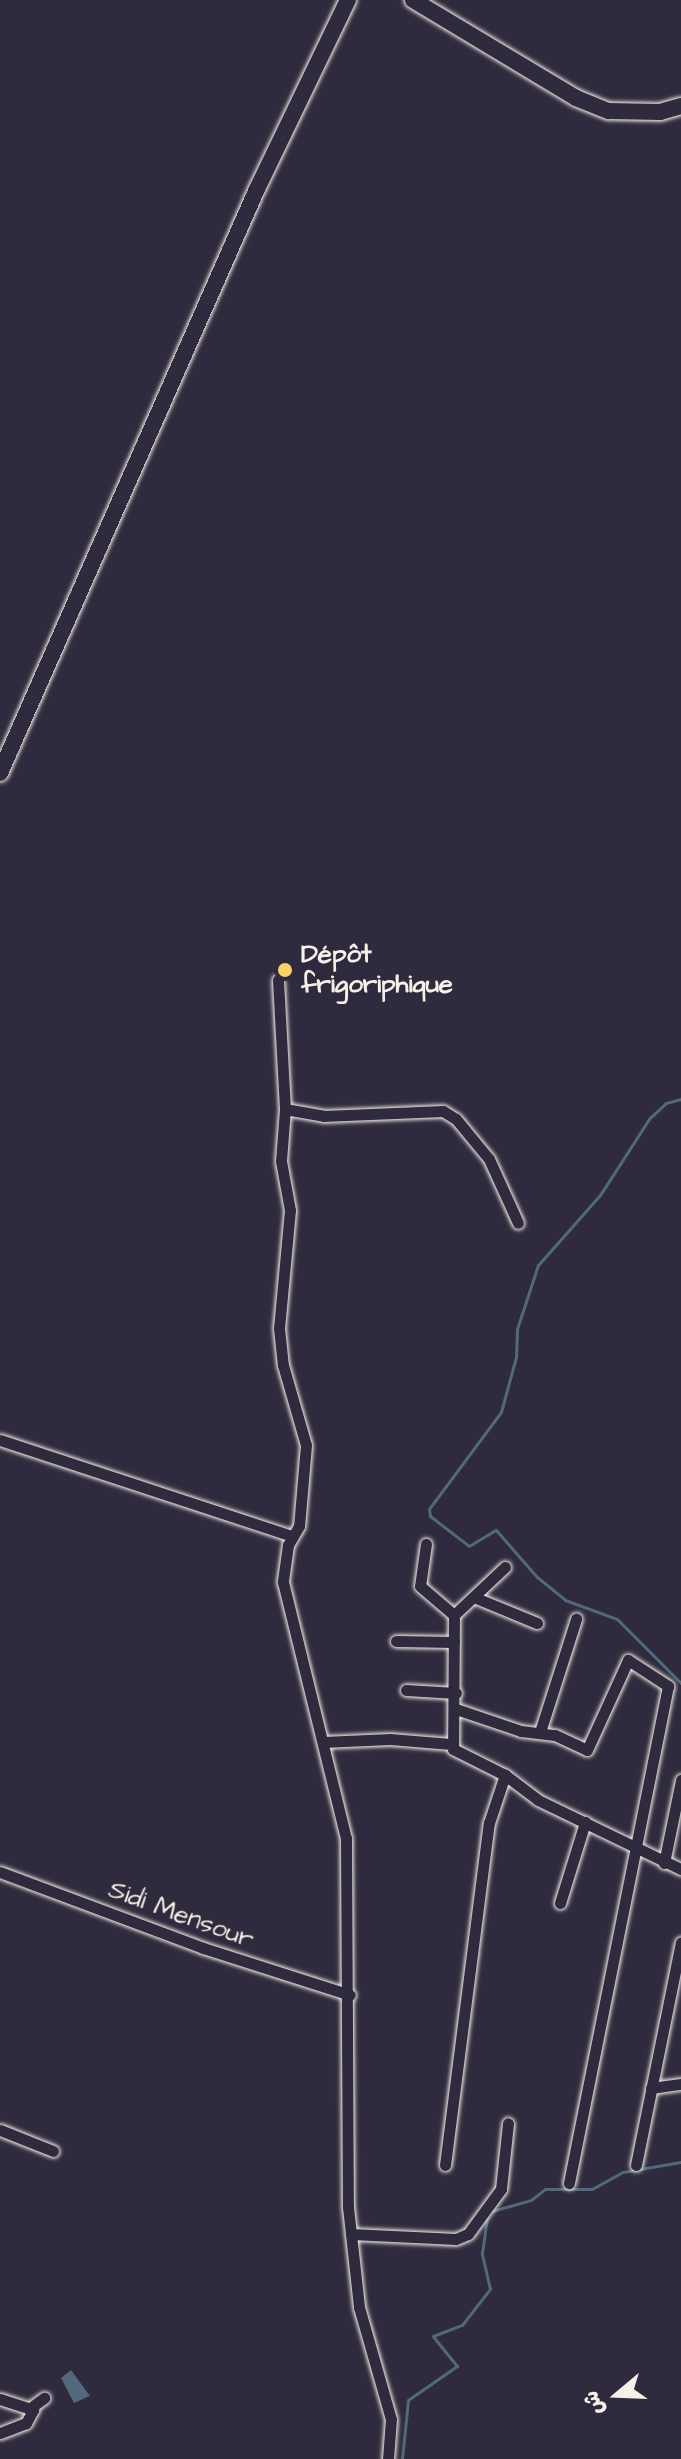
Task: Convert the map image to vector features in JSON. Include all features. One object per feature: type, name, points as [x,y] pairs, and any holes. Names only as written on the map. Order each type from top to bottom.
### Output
[{"type":"main road","points":[[0,773],[257,189],[348,0]]},
{"type":"main road","points":[[413,0],[576,98],[609,111],[638,113],[681,106]]},
{"type":"street","points":[[278,980],[285,1109],[281,1161],[290,1210],[279,1328],[283,1365],[306,1445],[299,1526],[292,1536],[283,1582],[346,1838],[351,2234],[359,2307],[388,2401],[388,2459]]},
{"type":"street","points":[[285,1109],[323,1116],[443,1111],[456,1119],[489,1159],[518,1223]]},
{"type":"street","points":[[0,1440],[292,1536]]},
{"type":"street","points":[[426,1544],[420,1586],[454,1615],[456,1709],[451,1744],[455,1751],[505,1775],[538,1800],[636,1851],[681,1869]]},
{"type":"street","points":[[454,1615],[476,1598],[505,1567]]},
{"type":"street","points":[[476,1598],[537,1623]]},
{"type":"street","points":[[540,1732],[576,1619]]},
{"type":"street","points":[[396,1641],[454,1642]]},
{"type":"street","points":[[456,1709],[521,1731],[540,1732],[587,1750],[628,1660],[661,1677],[669,1693],[599,2013],[569,2183]]},
{"type":"street","points":[[406,1690],[456,1693]]},
{"type":"street","points":[[323,1742],[390,1739],[451,1744]]},
{"type":"street","points":[[445,2165],[489,1823],[505,1775]]},
{"type":"street","points":[[664,1863],[681,1780]]},
{"type":"street","points":[[560,1903],[585,1822]]},
{"type":"street","name":"Sidi Mensour","points":[[0,1872],[203,1948],[350,1995]]},
{"type":"street","points":[[636,2165],[681,1942]]},
{"type":"street","points":[[651,2088],[681,2084]]},
{"type":"street","points":[[351,2234],[456,2239],[468,2234],[501,2189],[508,2123]]},
{"type":"street","points":[[0,2130],[53,2151]]},
{"type":"street","points":[[0,2433],[26,2423],[33,2406],[44,2398]]},
{"type":"street","points":[[0,2399],[33,2406]]},
{"type":"water","points":[[71,2370],[90,2396],[74,2403],[61,2378]]},
{"type":"waterway","points":[[681,1099],[666,1103],[649,1119],[600,1195],[538,1265],[517,1329],[516,1357],[501,1412],[429,1509],[430,1516],[469,1546],[496,1530],[537,1577],[565,1600],[617,1619],[681,1683]]},
{"type":"waterway","points":[[492,2211],[531,2200],[545,2189],[592,2189],[623,2172],[681,2162]]},
{"type":"waterway","points":[[402,2459],[408,2400],[457,2366],[433,2336],[462,2325],[490,2289],[482,2253],[487,2217]]},
{"type":"place","name":"Dépôt frigoriphique","points":[[285,970]]}]
